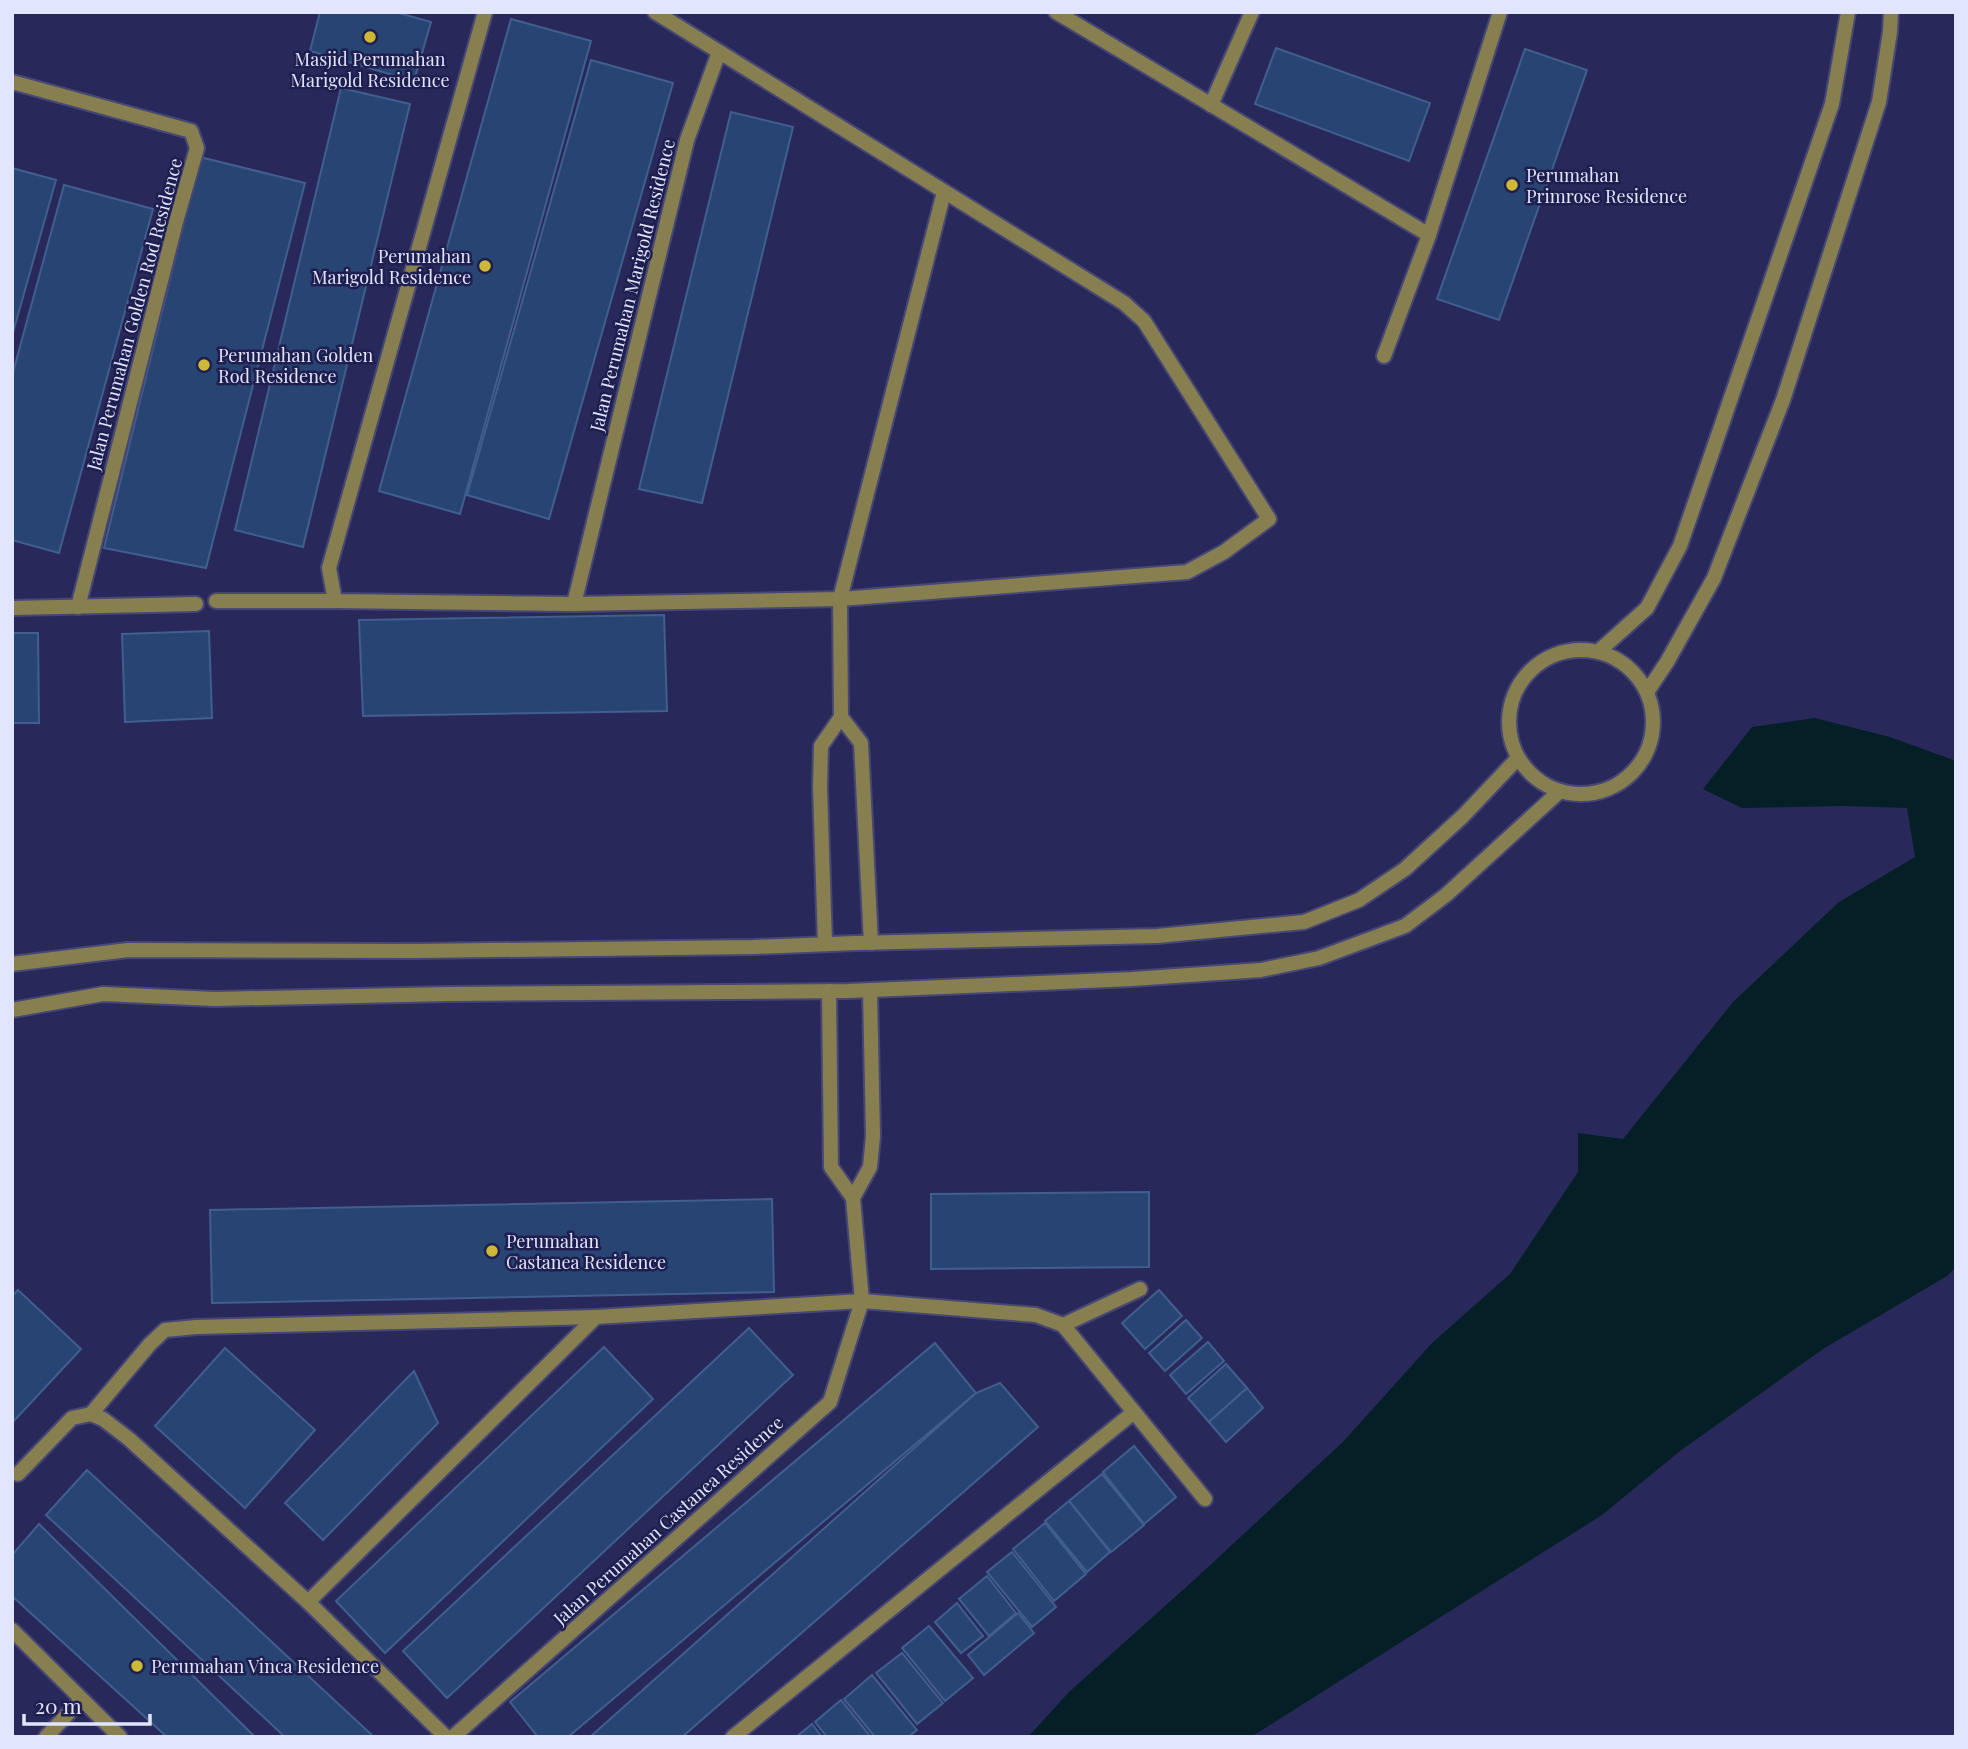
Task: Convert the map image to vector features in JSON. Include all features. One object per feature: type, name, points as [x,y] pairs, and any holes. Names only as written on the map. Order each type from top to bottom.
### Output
[{"type":"street","points":[[335,601],[329,568],[485,12]]},
{"type":"street","points":[[216,600],[574,604],[841,599],[1187,572],[1224,552],[1269,519],[1144,321],[1124,303],[655,12]]},
{"type":"street","points":[[1056,12],[1429,235]]},
{"type":"street","points":[[1211,105],[1252,12]]},
{"type":"street","points":[[1384,356],[1429,235],[1500,12]]},
{"type":"street","points":[[1599,651],[1647,608],[1680,545],[1832,104],[1848,12]]},
{"type":"street","points":[[1647,692],[1714,578],[1783,400],[1879,102],[1892,12]]},
{"type":"street","name":"Jalan Perumahan Marigold Residence","points":[[574,604],[687,140],[719,52]]},
{"type":"street","name":"Jalan Perumahan Golden Rod Residence","points":[[12,82],[191,131],[197,148],[78,607]]},
{"type":"street","points":[[825,944],[821,746],[841,718],[841,599],[944,192]]},
{"type":"street","points":[[12,608],[196,604]]},
{"type":"street","points":[[1578,649],[1599,651],[1619,660],[1636,674],[1647,692],[1653,713],[1652,735],[1645,755],[1633,772],[1618,784],[1599,792],[1580,795],[1560,791],[1542,783],[1526,770],[1518,758],[1509,733],[1509,712],[1514,693],[1525,675],[1558,652],[1578,649]]},
{"type":"street","points":[[841,718],[861,743],[871,943]]},
{"type":"street","points":[[12,964],[128,950],[428,951],[754,947],[1157,936],[1304,922],[1359,900],[1405,869],[1463,816],[1518,758]]},
{"type":"street","points":[[12,1010],[103,994],[215,999],[870,990],[1132,979],[1261,970],[1318,958],[1405,926],[1446,895],[1560,791]]},
{"type":"street","points":[[829,990],[831,1167],[853,1198],[870,1167],[872,1147],[870,990]]},
{"type":"street","name":"Jalan Perumahan Castanea Residence","points":[[453,1737],[830,1402],[862,1301],[853,1198]]},
{"type":"street","points":[[1063,1325],[1140,1289]]},
{"type":"street","points":[[91,1414],[164,1330],[596,1317],[862,1301],[1036,1315],[1063,1325],[1205,1499]]},
{"type":"street","points":[[308,1602],[596,1317]]},
{"type":"street","points":[[733,1737],[1133,1412]]},
{"type":"street","points":[[18,1474],[72,1418],[91,1414],[103,1419],[129,1439],[308,1602],[446,1737]]},
{"type":"street","points":[[12,1630],[120,1737]]},
{"type":"street","points":[[46,1737],[81,1700]]},
{"type":"water","points":[[1815,718],[1890,737],[1956,761],[1956,1267],[1947,1276],[1823,1349],[1680,1451],[1602,1515],[1251,1737],[1028,1737],[1069,1692],[1343,1442],[1432,1343],[1510,1274],[1578,1172],[1578,1133],[1623,1139],[1733,1002],[1839,902],[1915,857],[1907,808],[1742,808],[1703,789],[1752,727]]},
{"type":"building","name":"Masjid Perumahan Marigold Residence","points":[[320,12],[395,12],[431,22],[414,81],[310,51]]},
{"type":"building","name":"Perumahan Marigold Residence","points":[[511,19],[591,41],[460,514],[379,491]]},
{"type":"building","points":[[1276,48],[1430,103],[1409,161],[1255,104]]},
{"type":"building","name":"Perumahan Primrose Residence","points":[[1525,49],[1587,70],[1499,320],[1437,299]]},
{"type":"building","points":[[591,60],[673,83],[549,519],[467,495]]},
{"type":"building","name":"Perumahan Marigold Residence","points":[[341,88],[410,104],[303,547],[235,530]]},
{"type":"building","points":[[731,112],[793,127],[702,503],[639,489]]},
{"type":"building","name":"Perumahan Golden Rod Residence","points":[[200,157],[305,183],[206,568],[104,548]]},
{"type":"building","points":[[12,168],[56,180],[12,336]]},
{"type":"building","points":[[64,185],[153,209],[59,553],[12,540],[12,376]]},
{"type":"building","points":[[664,615],[667,711],[363,716],[359,620]]},
{"type":"building","points":[[209,631],[212,718],[125,722],[122,634]]},
{"type":"building","points":[[12,633],[38,633],[39,723],[12,723]]},
{"type":"building","points":[[1149,1192],[1149,1267],[931,1269],[931,1194]]},
{"type":"building","name":"Perumahan Castanea Residence","points":[[772,1199],[774,1292],[212,1303],[210,1210]]},
{"type":"building","points":[[18,1290],[81,1349],[12,1423],[12,1296]]},
{"type":"building","points":[[1159,1290],[1182,1316],[1145,1349],[1122,1323]]},
{"type":"building","points":[[1186,1320],[1202,1338],[1165,1371],[1149,1353]]},
{"type":"building","points":[[749,1328],[793,1375],[447,1698],[403,1651]]},
{"type":"building","points":[[1208,1342],[1224,1361],[1186,1394],[1170,1375]]},
{"type":"building","points":[[935,1343],[976,1393],[568,1737],[538,1737],[510,1702]]},
{"type":"building","points":[[604,1347],[653,1399],[385,1653],[336,1601]]},
{"type":"building","points":[[225,1348],[315,1430],[245,1508],[155,1426]]},
{"type":"building","points":[[1226,1364],[1247,1388],[1209,1422],[1188,1398]]},
{"type":"building","points":[[414,1371],[438,1423],[323,1540],[285,1503]]},
{"type":"building","points":[[1000,1383],[1038,1427],[682,1737],[590,1737],[976,1393]]},
{"type":"building","points":[[1247,1388],[1263,1408],[1226,1442],[1209,1422]]},
{"type":"building","points":[[1134,1446],[1176,1497],[1144,1524],[1103,1472]]},
{"type":"building","points":[[87,1470],[374,1737],[285,1737],[46,1515]]},
{"type":"building","points":[[1102,1474],[1144,1525],[1111,1552],[1069,1501]]},
{"type":"building","points":[[1069,1501],[1110,1552],[1087,1572],[1045,1521]]},
{"type":"building","points":[[1045,1523],[1086,1574],[1054,1601],[1013,1549]]},
{"type":"building","name":"Perumahan Vinca Residence","points":[[39,1524],[255,1737],[167,1737],[12,1596],[12,1555]]},
{"type":"building","points":[[1012,1552],[1056,1607],[1032,1627],[987,1572]]},
{"type":"building","points":[[987,1576],[1016,1613],[989,1636],[959,1599]]},
{"type":"building","points":[[957,1603],[983,1636],[961,1653],[935,1622]]},
{"type":"building","points":[[1018,1613],[1034,1633],[984,1675],[968,1655]]},
{"type":"building","points":[[929,1626],[973,1678],[945,1701],[902,1648]]},
{"type":"building","points":[[902,1653],[943,1703],[917,1724],[876,1673]]},
{"type":"building","points":[[872,1675],[917,1730],[908,1737],[875,1737],[844,1699]]},
{"type":"building","points":[[841,1700],[871,1737],[827,1737],[815,1722]]},
{"type":"building","points":[[812,1724],[822,1737],[796,1737]]},
{"type":"place","name":"Masjid Perumahan Marigold Residence","points":[[370,37]]},
{"type":"place","name":"Perumahan Primrose Residence","points":[[1512,185]]},
{"type":"place","name":"Perumahan Marigold Residence","points":[[485,266]]},
{"type":"place","name":"Perumahan Golden Rod Residence","points":[[204,365]]},
{"type":"place","name":"Perumahan Castanea Residence","points":[[492,1251]]},
{"type":"place","name":"Perumahan Vinca Residence","points":[[137,1666]]}]
